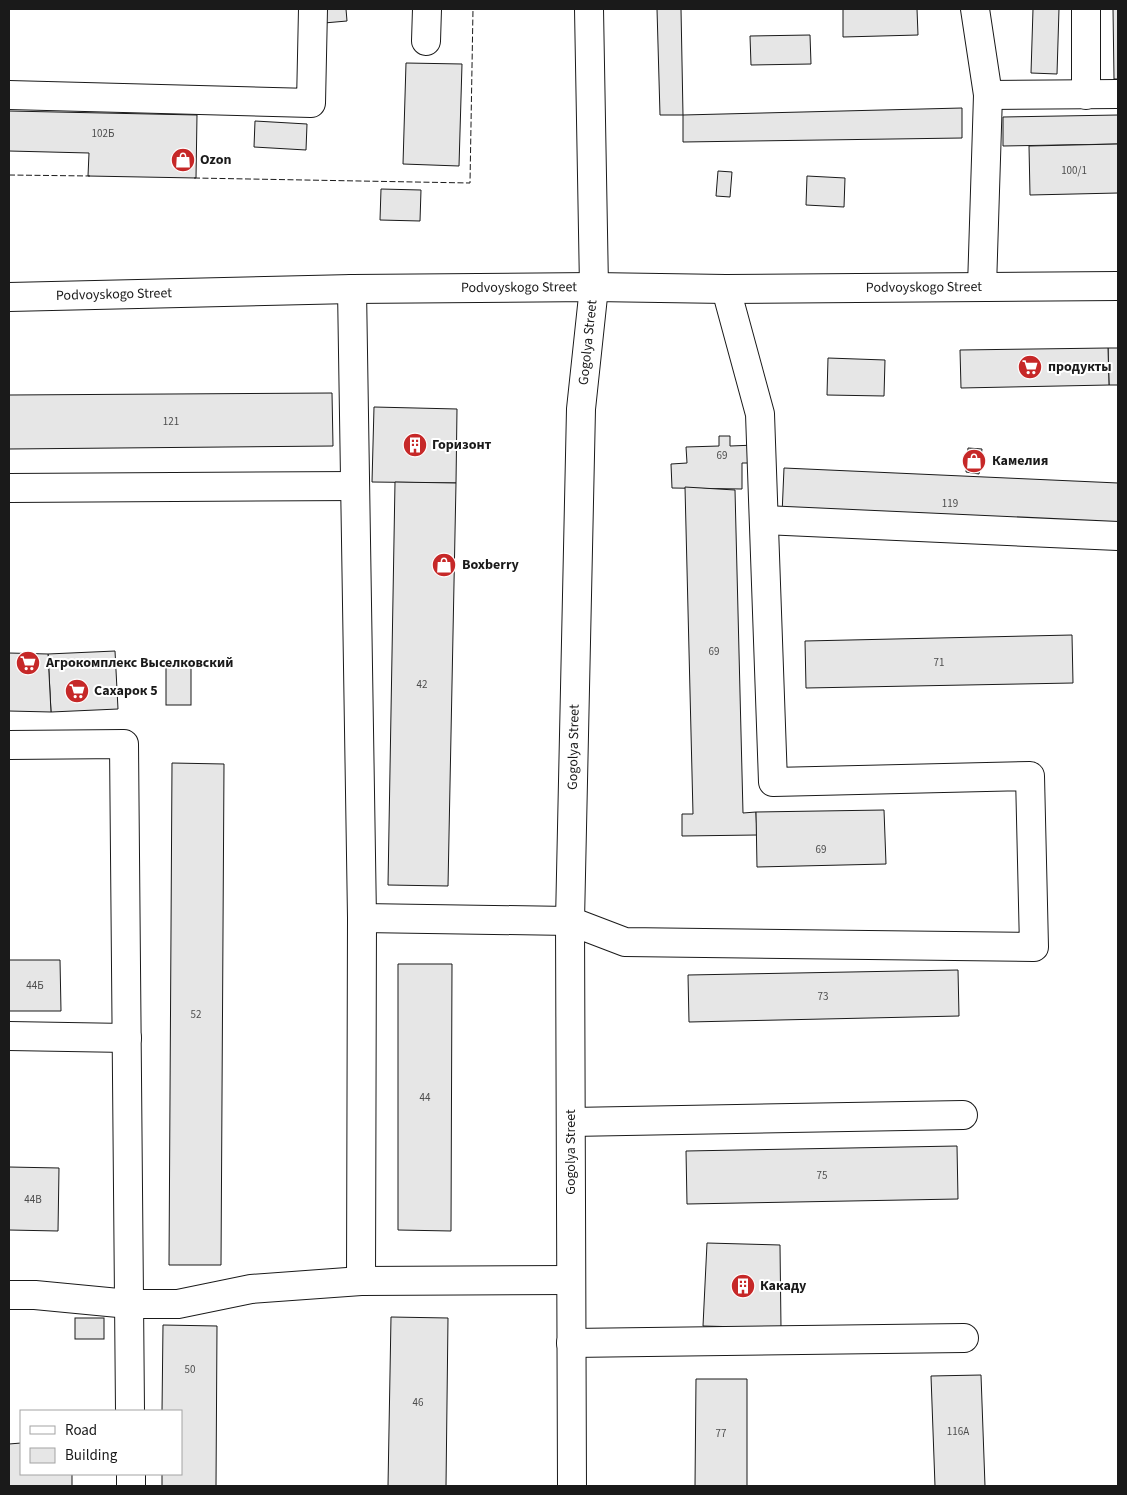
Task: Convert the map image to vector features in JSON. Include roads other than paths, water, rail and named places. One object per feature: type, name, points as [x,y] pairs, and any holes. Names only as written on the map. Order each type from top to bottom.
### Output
[{"type":"main road","points":[[9,95],[311,103],[313,9]]},
{"type":"main road","points":[[426,41],[427,9]]},
{"type":"main road","name":"Gogolya Street","points":[[572,1486],[570,921],[581,409],[594,287],[589,9]]},
{"type":"main road","points":[[975,9],[988,95],[982,287]]},
{"type":"main road","points":[[1086,9],[1086,95]]},
{"type":"main road","points":[[988,95],[1118,94]]},
{"type":"main road","name":"Podvoyskogo Street","points":[[9,297],[352,289],[1118,286]]},
{"type":"main road","points":[[352,289],[362,918],[361,1281]]},
{"type":"main road","points":[[362,918],[570,921],[625,942],[1034,947],[1030,776],[773,782],[760,414],[726,289]]},
{"type":"main road","points":[[9,488],[355,486]]},
{"type":"main road","points":[[764,520],[1118,536]]},
{"type":"main road","points":[[9,745],[124,744],[130,1410]]},
{"type":"main road","points":[[9,1036],[127,1038]]},
{"type":"main road","points":[[571,1122],[963,1114]]},
{"type":"main road","points":[[9,1295],[36,1295],[129,1304],[178,1304],[251,1290],[361,1281],[571,1280]]},
{"type":"main road","points":[[571,1343],[964,1338]]},
{"type":"place","name":"Ozon","points":[[183,160]]},
{"type":"place","name":"продукты","points":[[1030,367]]},
{"type":"place","name":"Горизонт","points":[[415,445]]},
{"type":"place","name":"Камелия","points":[[974,461]]},
{"type":"place","name":"Boxberry","points":[[444,565]]},
{"type":"place","name":"Агрокомплекс Выселковский","points":[[28,663]]},
{"type":"place","name":"Сахарок 5","points":[[77,691]]},
{"type":"place","name":"Какаду","points":[[743,1286]]}]
